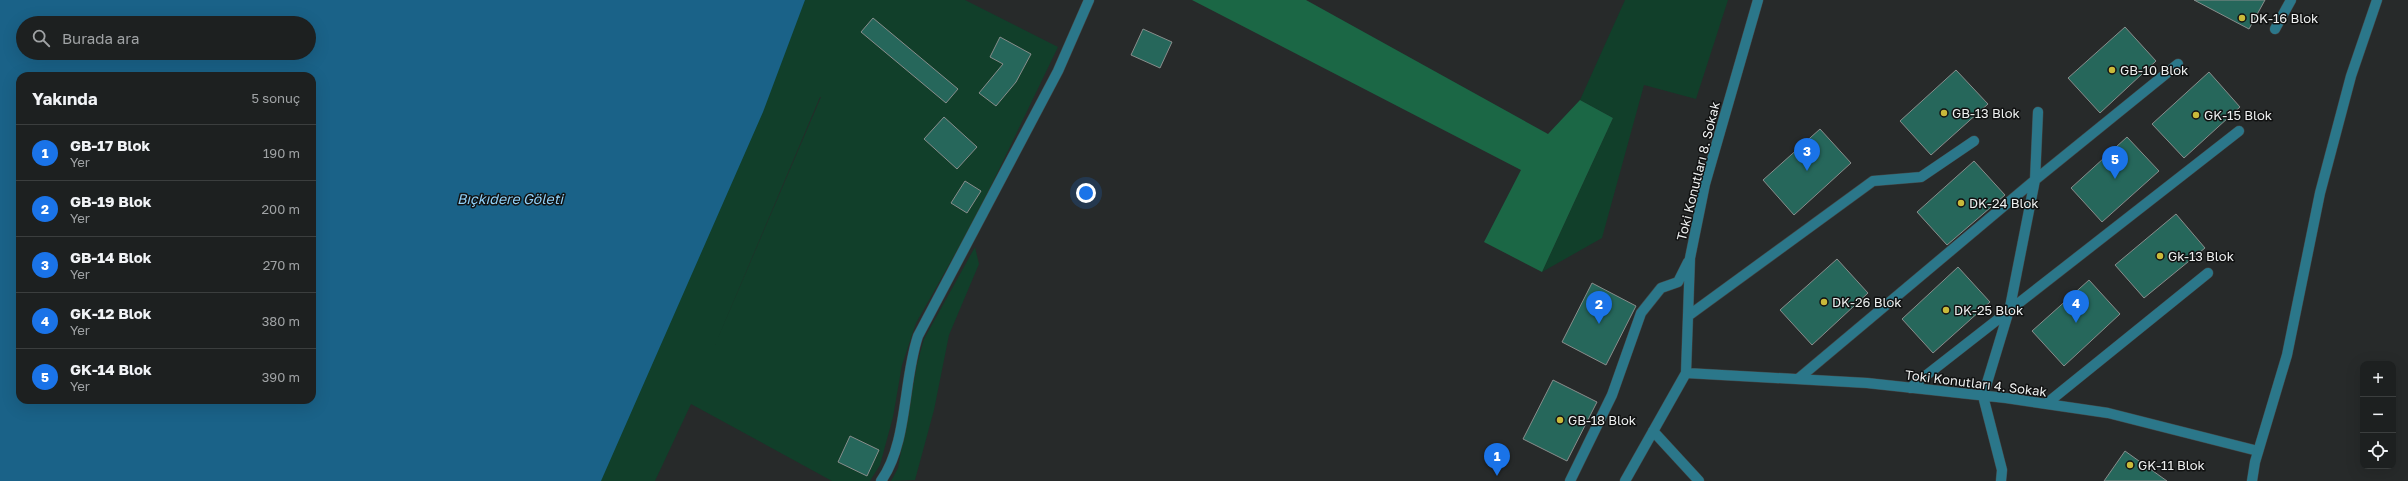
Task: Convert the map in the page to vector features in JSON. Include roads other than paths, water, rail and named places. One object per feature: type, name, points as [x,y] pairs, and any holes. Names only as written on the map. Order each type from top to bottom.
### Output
[{"type":"street","points":[[881,481],[895,451],[910,357],[918,336],[1058,71],[1090,0]]},
{"type":"street","name":"Toki Konutları 8. Sokak","points":[[1625,481],[1686,373],[1690,258],[1705,184],[1758,0]]},
{"type":"street","points":[[2275,29],[2292,0]]},
{"type":"street","points":[[2252,481],[2258,451],[2287,355],[2324,179],[2351,76],[2377,0]]},
{"type":"street","points":[[1798,379],[2035,180],[2178,64]]},
{"type":"street","points":[[2001,481],[2002,470],[1983,396],[2010,308],[2035,180],[2038,112]]},
{"type":"street","points":[[1910,388],[2010,308],[2240,131]]},
{"type":"street","points":[[1688,316],[1873,181],[1921,177],[1974,141]]},
{"type":"street","points":[[1570,481],[1612,395],[1641,313],[1661,288],[1678,282],[1690,258]]},
{"type":"street","points":[[2046,404],[2208,273]]},
{"type":"street","name":"Toki Konutları 4. Sokak","points":[[1686,373],[1798,379],[1910,388],[2046,404],[2108,413],[2258,451]]},
{"type":"street","points":[[1653,431],[1699,481]]},
{"type":"water","name":"Bıçkıdere Göleti","points":[[0,0],[805,0],[763,112],[601,481],[0,481]]},
{"type":"place","name":"DK-16 Blok","points":[[2242,18]]},
{"type":"place","name":"GB-10 Blok","points":[[2112,70]]},
{"type":"place","name":"GB-13 Blok","points":[[1944,113]]},
{"type":"place","name":"GK-15 Blok","points":[[2196,115]]},
{"type":"place","name":"GB-14 Blok","points":[[1807,171]]},
{"type":"place","name":"GK-14 Blok","points":[[2115,179]]},
{"type":"place","name":"DK-24 Blok","points":[[1961,203]]},
{"type":"place","name":"Gk-13 Blok","points":[[2160,256]]},
{"type":"place","name":"DK-26 Blok","points":[[1824,302]]},
{"type":"place","name":"DK-25 Blok","points":[[1946,310]]},
{"type":"place","name":"GK-12 Blok","points":[[2076,323]]},
{"type":"place","name":"GB-19 Blok","points":[[1599,324]]},
{"type":"place","name":"GB-18 Blok","points":[[1560,420]]},
{"type":"place","name":"GK-11 Blok","points":[[2130,465]]},
{"type":"place","name":"GB-17 Blok","points":[[1497,476]]}]
